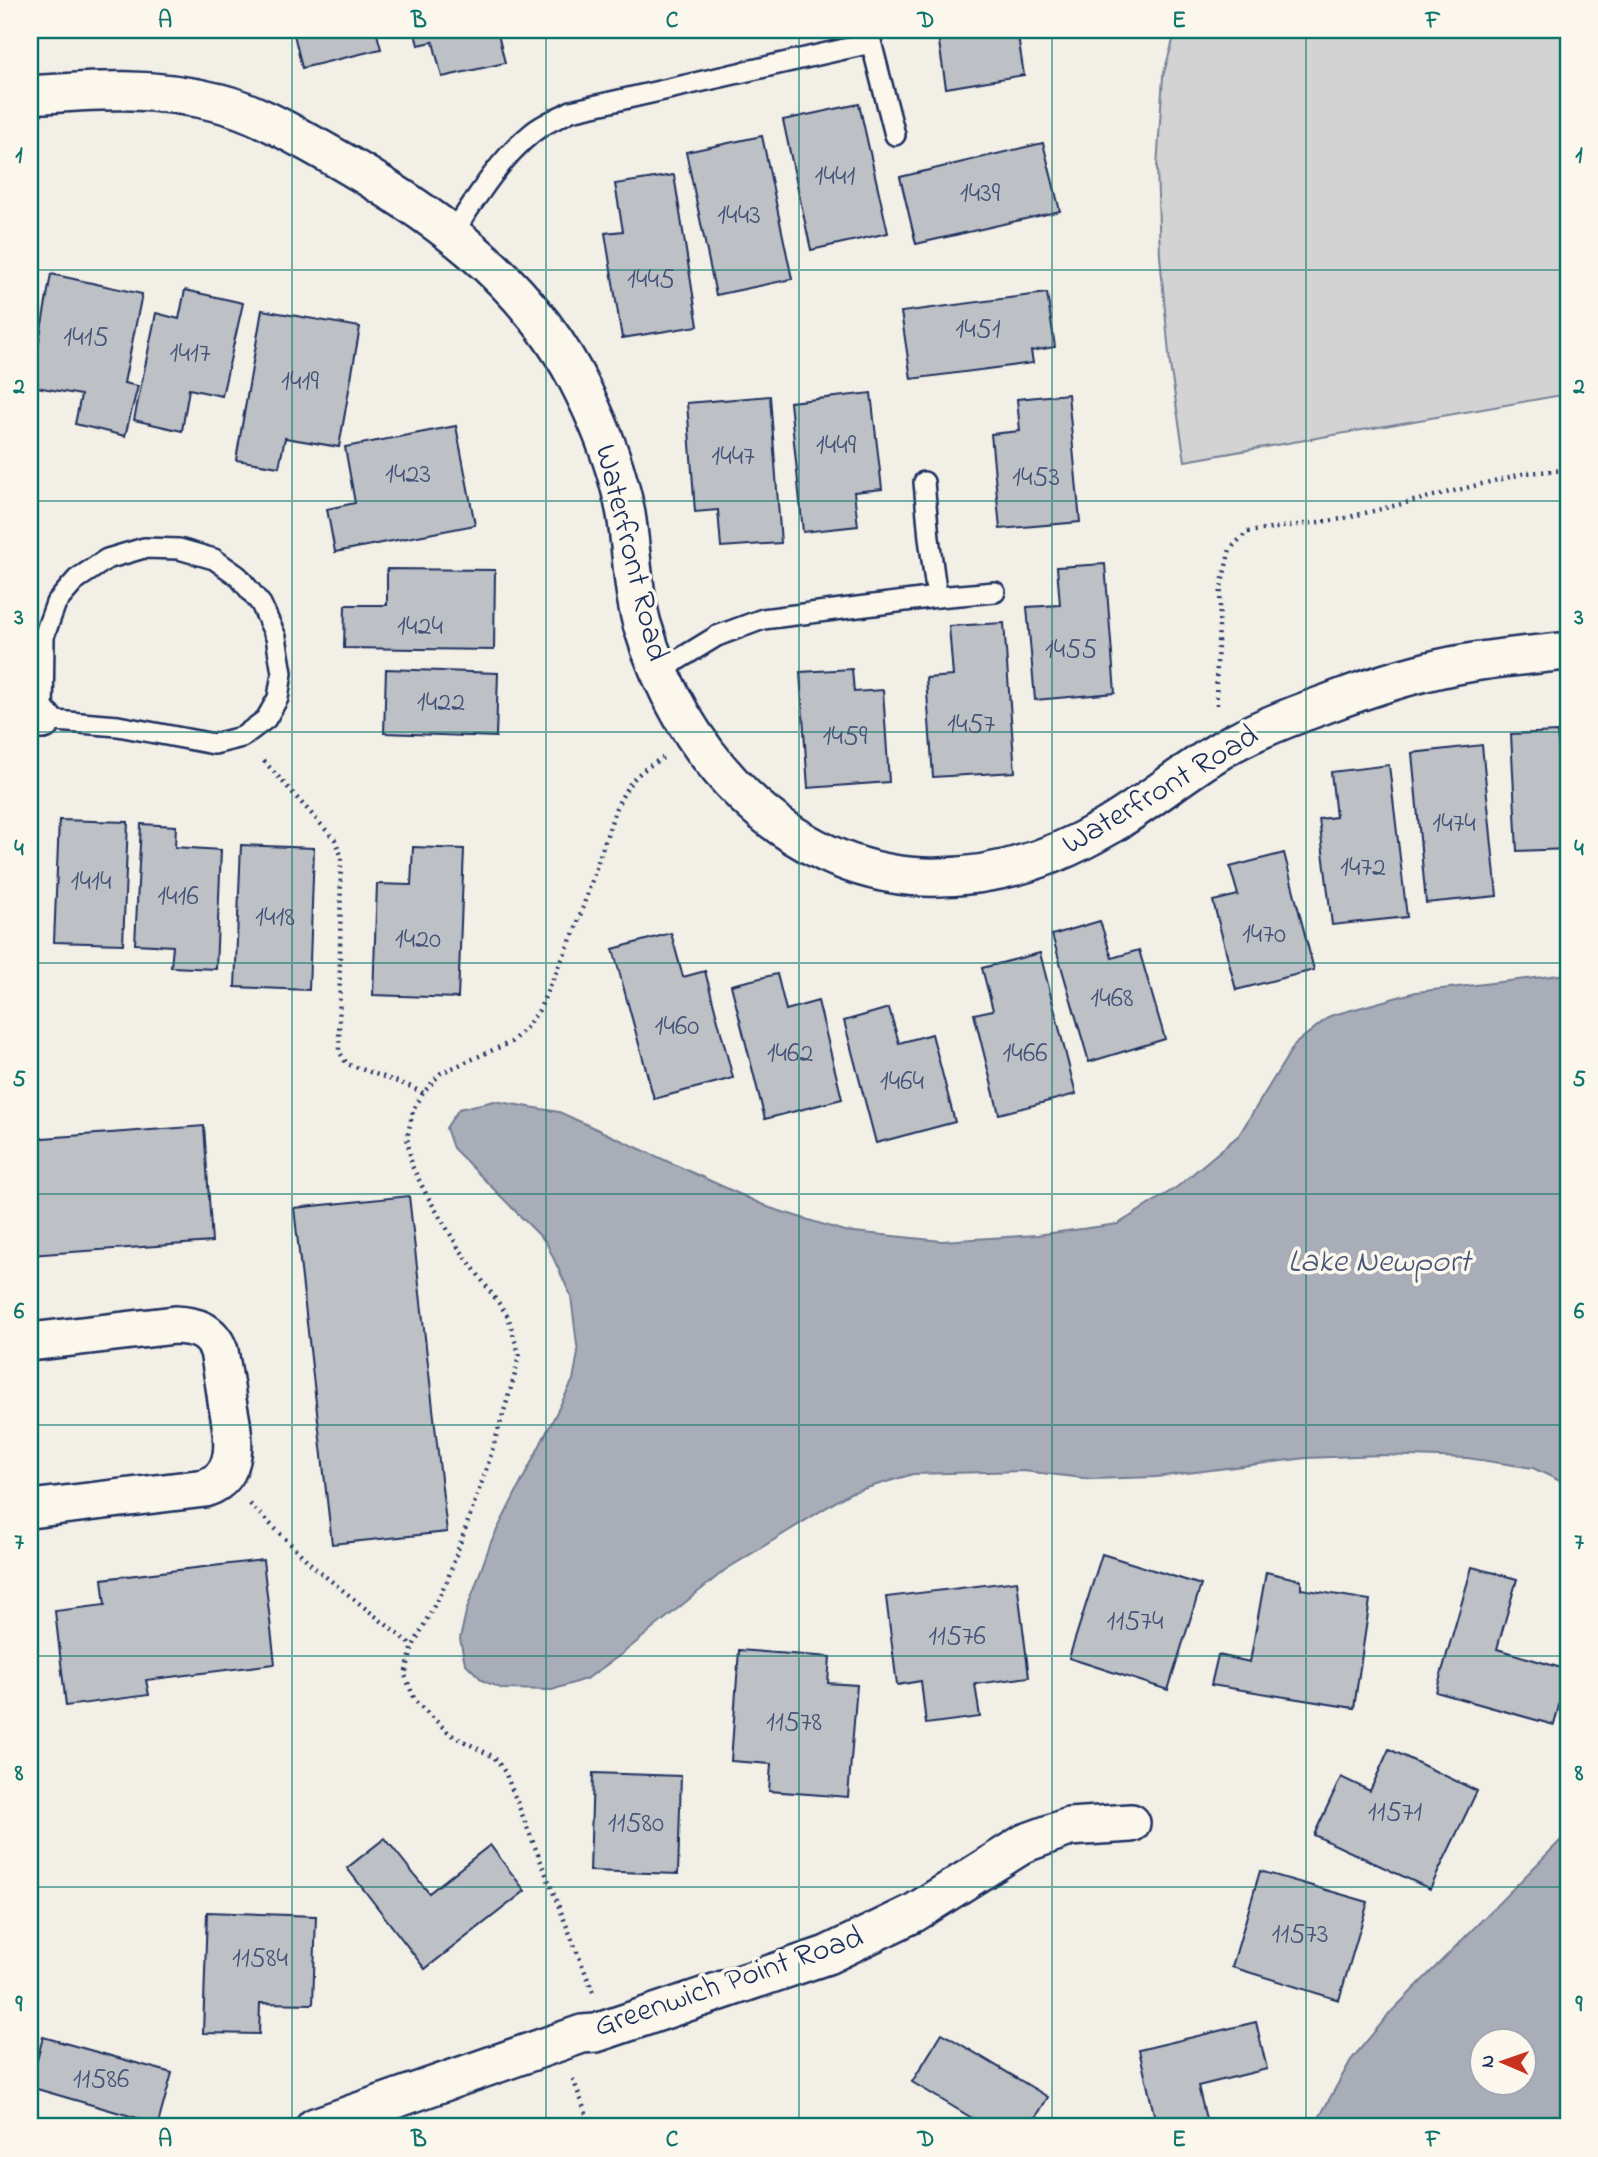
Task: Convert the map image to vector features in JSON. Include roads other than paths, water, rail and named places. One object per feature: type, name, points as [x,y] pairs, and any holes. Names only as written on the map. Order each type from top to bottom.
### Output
[{"type":"street","name":"Waterfront Road","points":[[30,95],[106,89],[169,93],[225,104],[282,128],[367,175],[453,233],[502,278],[544,327],[581,386],[607,444],[625,510],[641,618],[660,675],[685,724],[720,772],[767,817],[812,847],[863,867],[919,877],[981,874],[1001,871],[1054,855],[1106,828],[1231,744],[1286,718],[1379,684],[1465,663],[1568,650]]},
{"type":"street","points":[[30,1342],[175,1325],[185,1325],[205,1332],[214,1340],[219,1351],[234,1439],[229,1468],[214,1485],[30,1508]]},
{"type":"street","name":"Greenwich Point Road","points":[[315,2127],[582,2034],[596,2033],[827,1955],[914,1913],[1025,1843],[1069,1827],[1131,1824]]},
{"type":"lane","points":[[453,233],[485,184],[506,159],[533,132],[571,111],[870,36],[895,135]]},
{"type":"lane","points":[[924,482],[937,597]]},
{"type":"lane","points":[[144,548],[179,549],[214,559],[238,576],[261,604],[276,637],[282,673],[278,698],[265,719],[242,737],[214,744],[118,726],[37,720],[44,636],[56,603],[77,579],[107,559],[144,548]]},
{"type":"lane","points":[[660,675],[676,661],[717,636],[763,619],[995,592]]},
{"type":"water","name":"Lake Newport","points":[[1568,974],[1568,1485],[1533,1468],[1467,1458],[1381,1455],[1306,1458],[1156,1477],[1092,1479],[1023,1471],[913,1474],[850,1493],[725,1570],[588,1678],[552,1690],[503,1689],[483,1681],[465,1663],[460,1639],[466,1612],[491,1542],[573,1380],[578,1353],[571,1296],[546,1242],[453,1148],[446,1128],[459,1109],[494,1101],[559,1112],[770,1208],[844,1231],[942,1241],[1037,1235],[1118,1224],[1177,1187],[1239,1135],[1295,1044],[1330,1016],[1416,992]]},
{"type":"water","points":[[1568,1833],[1568,2127],[1314,2127],[1351,2060],[1391,2012]]}]
